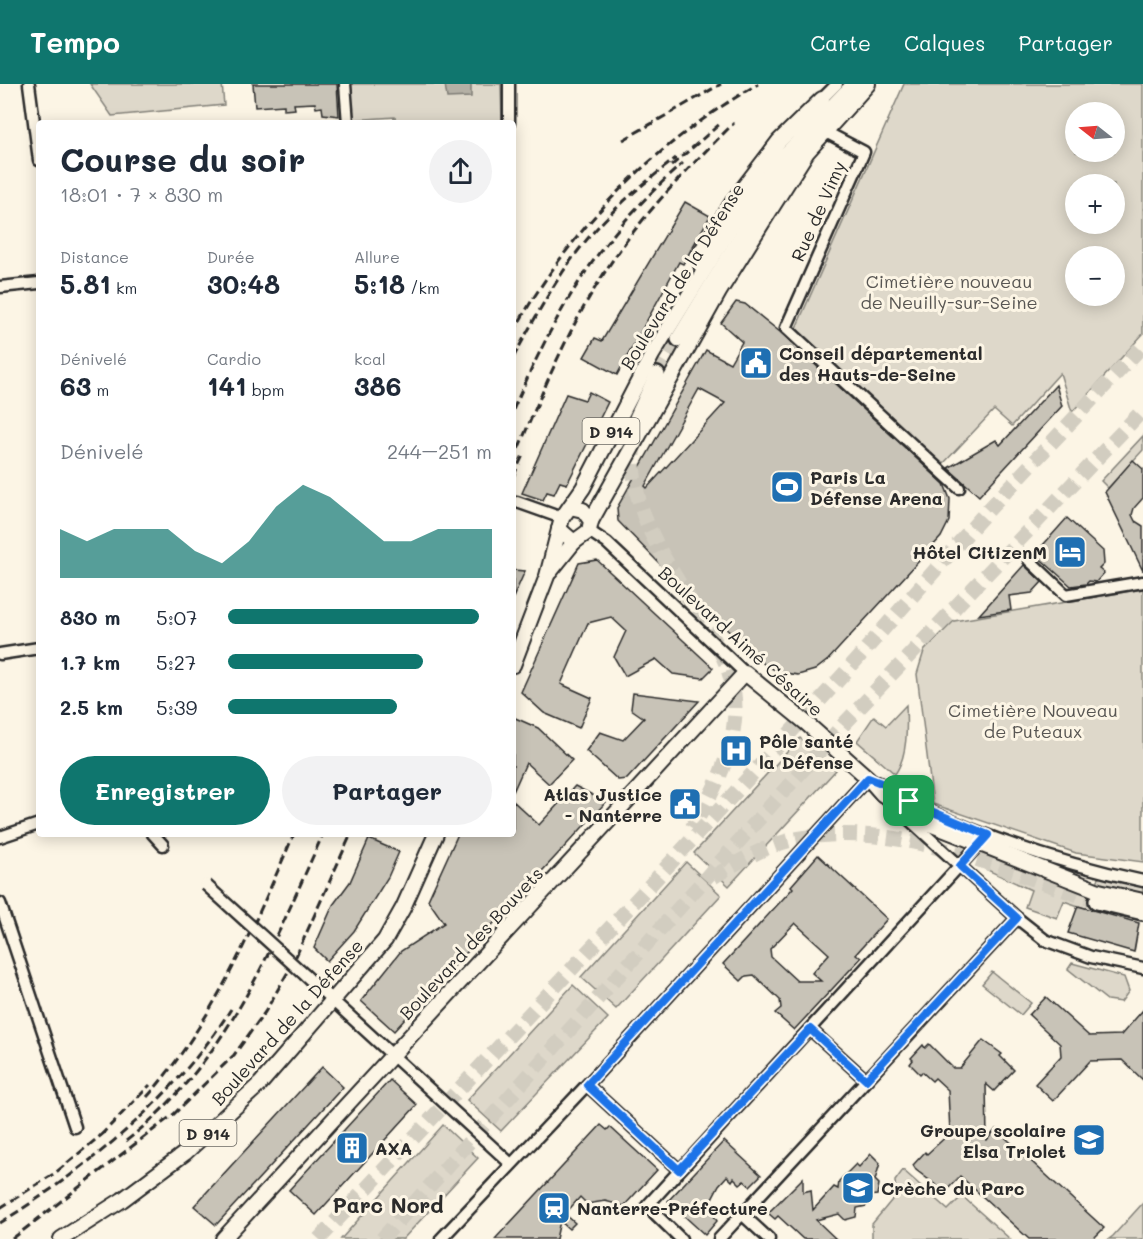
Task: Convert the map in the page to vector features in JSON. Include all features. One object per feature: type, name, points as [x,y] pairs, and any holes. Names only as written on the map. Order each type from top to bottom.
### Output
[{"type":"highway","points":[[679,339],[814,130]]},
{"type":"highway","points":[[638,418],[657,375]]},
{"type":"highway","points":[[1097,901],[1143,912]]},
{"type":"main road","name":"Boulevard de la Défense","points":[[516,657],[547,576],[563,518],[584,488],[652,355],[744,206],[854,84]]},
{"type":"main road","points":[[814,130],[868,84]]},
{"type":"main road","points":[[703,271],[699,258],[702,250],[734,200],[778,141],[822,99]]},
{"type":"main road","name":"Rue de Vimy","points":[[590,526],[719,292],[769,212],[814,130]]},
{"type":"main road","points":[[574,542],[563,518],[583,510],[590,526]]},
{"type":"main road","name":"Boulevard de la Défense","points":[[547,576],[590,526]]},
{"type":"main road","name":"Boulevard Aimé Césaire","points":[[746,673],[773,693],[868,778],[888,799],[922,821],[984,839],[1099,891],[1143,901]]},
{"type":"main road","name":"Boulevard des Bouvets","points":[[223,1239],[746,673]]},
{"type":"main road","name":"Boulevard de la Défense","points":[[61,1239],[137,1189],[196,1144],[260,1084],[385,940],[403,908],[435,837]]},
{"type":"street","points":[[29,84],[36,137]]},
{"type":"street","points":[[345,84],[348,120]]},
{"type":"street","points":[[509,84],[509,120]]},
{"type":"street","points":[[822,99],[837,84]]},
{"type":"street","name":"Rue de Vimy","points":[[814,130],[864,152],[786,328],[959,488]]},
{"type":"street","points":[[0,287],[36,283]]},
{"type":"street","points":[[517,502],[563,518]]},
{"type":"street","name":"Boulevard Aimé Césaire","points":[[590,526],[746,673]]},
{"type":"street","points":[[1029,560],[1066,594],[1143,582]]},
{"type":"street","points":[[0,654],[36,648]]},
{"type":"street","points":[[441,1239],[587,1085],[868,778]]},
{"type":"street","name":"Boulevard Aimé Césaire","points":[[868,778],[889,786],[919,806],[984,839],[1101,872],[1143,881]]},
{"type":"street","points":[[888,799],[1017,918],[1045,940],[1091,957],[1143,968]]},
{"type":"street","points":[[0,837],[36,825]]},
{"type":"street","points":[[156,837],[163,845]]},
{"type":"street","points":[[681,1239],[647,1206],[984,839]]},
{"type":"street","name":"Boulevard Aimé Césaire","points":[[1070,879],[1101,872]]},
{"type":"street","points":[[206,885],[512,1164]]},
{"type":"street","points":[[0,903],[75,1127]]},
{"type":"street","points":[[718,1239],[1017,918]]},
{"type":"street","points":[[810,1029],[866,1080]]},
{"type":"street","points":[[587,1085],[679,1170]]},
{"type":"street","points":[[742,1214],[769,1239]]},
{"type":"green space","points":[[90,84],[222,84],[224,105],[112,116]]},
{"type":"green space","points":[[349,84],[501,84],[502,120],[396,120],[395,117],[351,120]]},
{"type":"green space","name":"Cimetière nouveau de Neuilly-sur-Seine","points":[[904,84],[1143,84],[1143,334],[1072,412],[1060,373],[1012,426],[994,410],[943,464],[796,328]]},
{"type":"green space","points":[[1143,436],[1143,450],[1108,488],[1101,481]]},
{"type":"green space","name":"Cimetière Nouveau de Puteaux","points":[[1143,589],[1143,862],[1076,853],[933,804],[917,674],[924,651],[954,621]]},
{"type":"green space","points":[[906,705],[904,750],[895,774],[857,741],[874,716],[886,726]]},
{"type":"green space","points":[[800,738],[836,770],[729,886],[694,853]]},
{"type":"green space","points":[[989,856],[1098,896],[1093,911],[1064,901],[1057,918],[1025,907],[1031,890],[983,868]]},
{"type":"green space","points":[[686,862],[721,895],[616,1009],[581,977]]},
{"type":"green space","points":[[1101,874],[1143,882],[1143,896],[1095,886]]},
{"type":"green space","points":[[1072,963],[1124,977],[1129,991],[1121,1002],[1107,1000],[1068,969]]},
{"type":"green space","points":[[992,972],[1031,1003],[1021,1015],[982,984]]},
{"type":"green space","points":[[573,985],[608,1018],[501,1131],[467,1100]]},
{"type":"green space","points":[[443,1125],[478,1158],[403,1239],[341,1239]]},
{"type":"green space","points":[[903,1170],[948,1210],[962,1196],[1010,1239],[872,1239],[872,1224],[896,1195],[895,1181]]},
{"type":"green space","points":[[1143,1203],[1143,1239],[1109,1239],[1113,1236]]},
{"type":"shaded area","points":[[445,84],[471,84],[471,97],[447,98]]},
{"type":"building","points":[[253,84],[337,84],[339,116],[323,114],[322,107],[316,108],[315,103],[294,104],[295,109],[284,110],[284,105],[255,107]]},
{"type":"building","points":[[685,202],[710,216],[683,264],[679,262],[617,375],[584,357],[595,338],[602,341]]},
{"type":"building","name":"Paris La Défense Arena","points":[[736,302],[745,304],[780,332],[944,484],[950,499],[949,521],[941,537],[828,660],[815,670],[798,675],[779,672],[765,665],[693,598],[618,521],[617,508],[706,350],[730,363],[742,342],[721,323]],"holes":[[[699,389],[725,403],[647,488],[645,486]]]},
{"type":"building","points":[[1056,385],[1062,406],[979,496],[948,468],[996,440],[1000,445]]},
{"type":"building","points":[[589,392],[608,402],[567,484],[560,482],[554,494],[547,492],[543,500],[522,493],[566,394],[585,400]]},
{"type":"building","points":[[1133,460],[1143,469],[1143,498],[1134,508],[1132,515],[1135,521],[1143,526],[1143,571],[1105,492]]},
{"type":"building","name":"Hôtel CitizenM","points":[[1067,518],[1103,551],[1104,564],[1099,569],[1104,573],[1096,582],[1089,581],[1086,584],[1071,586],[1035,554]]},
{"type":"building","points":[[597,560],[713,668],[703,678],[673,674],[656,659],[625,676],[614,657],[626,631],[611,617],[588,623],[561,684],[592,698],[579,728],[544,713],[521,692],[579,563]]},
{"type":"building","points":[[1024,565],[1042,582],[1032,593],[1009,596],[1011,610],[979,615]]},
{"type":"building","points":[[516,570],[525,571],[516,591]]},
{"type":"building","points":[[633,693],[699,701],[627,779],[618,780],[586,751],[600,732],[623,740],[644,718],[631,709]]},
{"type":"building","points":[[516,718],[538,728],[572,760],[549,784],[526,763],[516,785]]},
{"type":"building","points":[[575,786],[606,802],[394,1031],[361,1001],[401,951],[444,923],[428,900],[457,837],[516,837],[516,804],[539,825]]},
{"type":"building","points":[[369,839],[399,852],[388,877],[354,931],[327,961],[314,948],[333,905],[350,882]]},
{"type":"building","points":[[818,855],[887,919],[856,954],[861,958],[794,1030],[775,1013],[781,1008],[780,1000],[754,975],[746,976],[741,981],[723,964],[793,888],[791,886]],"holes":[[[795,923],[829,954],[812,973],[821,981],[797,981],[771,957],[770,949]]]},
{"type":"building","points":[[1078,906],[1139,923],[1134,952],[1068,933]]},
{"type":"building","points":[[1046,997],[1089,1036],[1121,1035],[1143,1010],[1143,1080],[1122,1060],[1090,1061],[1053,1101],[1035,1084],[1061,1056],[1060,1044],[1029,1015]]},
{"type":"building","points":[[983,1040],[1002,1054],[1000,1056],[1014,1070],[994,1091],[986,1084],[987,1140],[996,1129],[1104,1228],[1093,1239],[1029,1239],[960,1176],[945,1192],[916,1170],[913,1165],[925,1152],[927,1154],[950,1133],[948,1090],[935,1078],[932,1081],[922,1072],[920,1074],[910,1064],[913,1060],[911,1058],[923,1045],[925,1048],[929,1044],[953,1068],[960,1068]]},
{"type":"building","points":[[322,1067],[343,1087],[216,1225],[194,1206]]},
{"type":"building","name":"AXA","points":[[390,1080],[417,1105],[316,1215],[289,1190]]},
{"type":"building","points":[[601,1125],[607,1130],[610,1127],[657,1170],[624,1206],[605,1201],[587,1204],[580,1197],[565,1214],[575,1223],[569,1229],[560,1221],[556,1239],[495,1239]]},
{"type":"building","points":[[724,1141],[761,1175],[750,1186],[744,1181],[740,1184],[734,1178],[732,1181],[727,1176],[719,1185],[708,1206],[717,1221],[705,1235],[668,1201]]},
{"type":"building","points":[[871,1154],[880,1163],[875,1180],[879,1184],[877,1195],[869,1196],[866,1206],[857,1208],[856,1217],[845,1220],[839,1214],[816,1220],[836,1239],[803,1239],[778,1216],[775,1219],[768,1213],[803,1178],[803,1192],[811,1190],[813,1210],[834,1187],[838,1189],[839,1181],[856,1164],[859,1167]]},
{"type":"tunnel","points":[[657,375],[679,339]]},
{"type":"tunnel","points":[[319,1239],[653,882],[843,675],[980,519],[1143,345]]},
{"type":"tunnel","points":[[382,1239],[844,724],[1143,410]]},
{"type":"tunnel","points":[[634,441],[633,466],[636,489],[643,512],[663,555],[719,649],[729,672],[734,696],[734,724],[727,756],[708,801],[692,828]]},
{"type":"tunnel","points":[[713,877],[774,845],[796,839],[835,835],[874,836],[949,851],[1097,901]]},
{"type":"railway","points":[[623,140],[721,84]]},
{"type":"railway","points":[[516,328],[561,258],[618,192],[684,133],[758,84]]},
{"type":"railway","points":[[671,166],[721,123]]},
{"type":"railway","points":[[516,454],[563,348],[585,304],[612,261],[661,199],[734,123]]},
{"type":"railway","points":[[516,353],[553,287],[591,234],[638,189],[676,158]]},
{"type":"railway","points":[[516,403],[546,339],[603,247],[626,219],[683,163]]},
{"type":"railway","points":[[516,470],[523,455]]},
{"type":"railway","points":[[147,1097],[193,1036],[231,972],[293,837]]},
{"type":"railway","points":[[126,1141],[162,1109],[193,1075],[220,1039],[265,960],[322,837]]},
{"type":"railway","points":[[12,1239],[174,1114],[234,1055],[265,1012],[292,965],[350,837]]},
{"type":"railway","points":[[0,1223],[65,1179],[128,1129],[184,1072],[231,1009]]},
{"type":"railway","points":[[100,1136],[150,1085]]},
{"type":"railway","points":[[0,1208],[55,1173],[105,1132]]},
{"type":"place","name":"Conseil départemental des Hauts-de-Seine","points":[[756,363]]},
{"type":"place","name":"Paris La Défense Arena","points":[[787,487]]},
{"type":"place","name":"Hôtel CitizenM","points":[[1070,552]]},
{"type":"place","name":"Pôle santé la Défense","points":[[736,751]]},
{"type":"place","name":"Atlas Justice - Nanterre","points":[[685,804]]},
{"type":"place","name":"Groupe scolaire Elsa Triolet","points":[[1089,1140]]},
{"type":"place","name":"AXA","points":[[352,1148]]},
{"type":"place","name":"Crèche du Parc","points":[[858,1188]]},
{"type":"place","name":"Nanterre-Préfecture","points":[[554,1208]]},
{"type":"district","name":"Parc Nord","points":[[388,1204]]},
{"type":"route","points":[[868,778],[889,786],[909,801],[988,835],[960,866],[1017,918],[866,1080],[810,1029],[679,1170],[587,1085],[868,778]]}]
